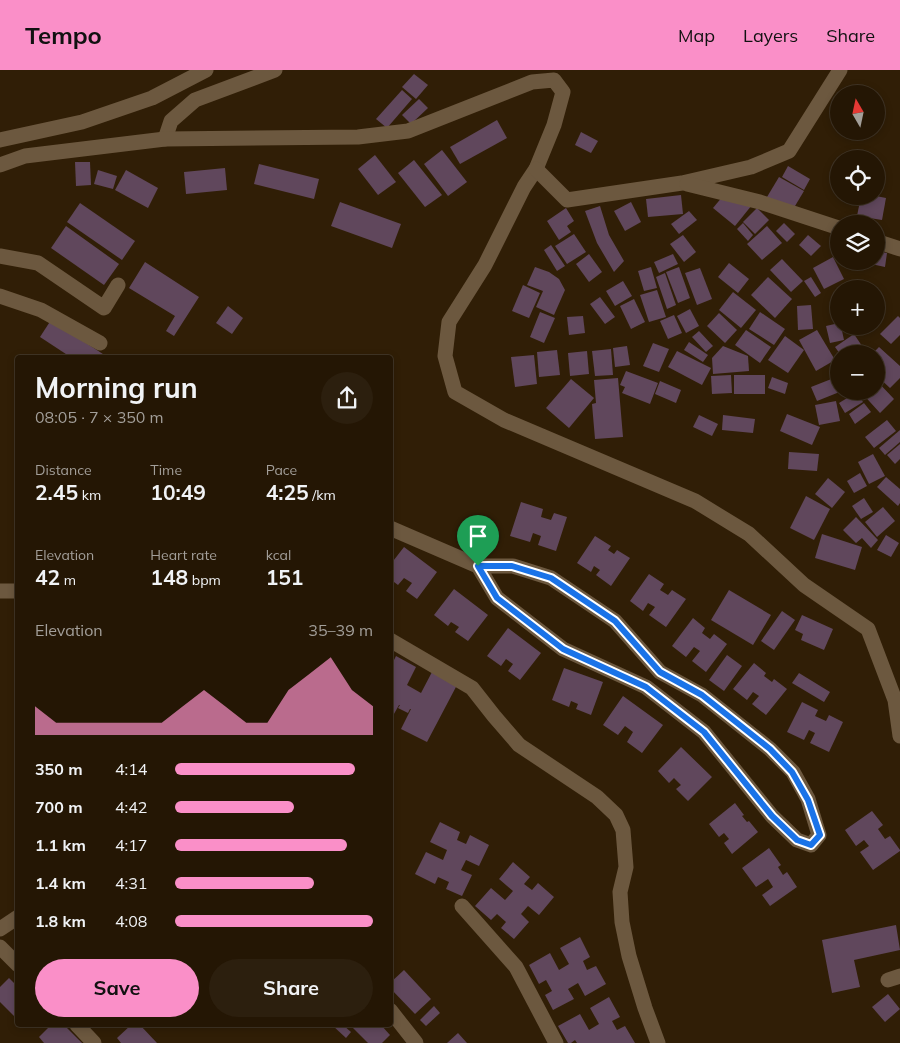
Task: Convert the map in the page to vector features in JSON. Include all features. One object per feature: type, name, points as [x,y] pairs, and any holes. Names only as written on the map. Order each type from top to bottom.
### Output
[{"type":"street","points":[[0,140],[82,122],[152,98],[206,70]]},
{"type":"street","points":[[165,139],[171,121],[195,100],[275,70]]},
{"type":"street","points":[[536,169],[567,200],[682,183],[751,167],[789,151],[840,70]]},
{"type":"street","points":[[0,165],[25,156],[165,139],[358,137],[408,131],[532,82],[554,80],[563,92],[554,126],[536,169],[524,187],[485,265],[449,322],[445,356],[455,392],[504,420],[695,501],[749,534],[804,585],[868,629],[895,700],[900,736]]},
{"type":"street","points":[[682,183],[760,202],[830,225]]},
{"type":"street","points":[[885,244],[900,249]]},
{"type":"street","points":[[0,256],[38,263],[104,308],[118,285]]},
{"type":"street","points":[[0,296],[41,310],[100,343]]},
{"type":"street","points":[[393,529],[478,566],[512,566],[551,578],[615,621],[660,672],[702,695],[770,749],[792,772],[808,800],[820,835],[811,845],[797,840],[772,816],[704,732],[646,687],[563,649],[497,598],[478,566]]},
{"type":"street","points":[[0,590],[15,591]]},
{"type":"street","points":[[393,642],[472,688],[519,745],[597,797],[616,815],[623,830],[626,867],[620,892],[622,922],[627,948],[645,1008],[658,1043]]},
{"type":"street","points":[[646,687],[660,672]]},
{"type":"street","points":[[462,906],[516,967],[556,1043]]},
{"type":"street","points":[[0,929],[15,918]]},
{"type":"street","points":[[0,947],[15,962]]},
{"type":"street","points":[[393,1014],[416,1043]]},
{"type":"street","points":[[78,1027],[94,1043]]},
{"type":"building","points":[[414,74],[428,85],[416,99],[402,87]]},
{"type":"building","points":[[402,90],[412,99],[387,128],[376,119]]},
{"type":"building","points":[[419,99],[428,108],[411,124],[402,115]]},
{"type":"building","points":[[497,120],[507,138],[460,164],[450,147]]},
{"type":"building","points":[[581,132],[598,141],[591,153],[575,145]]},
{"type":"building","points":[[442,150],[467,182],[448,196],[424,164]]},
{"type":"building","points":[[375,155],[396,182],[378,195],[358,169]]},
{"type":"building","points":[[414,160],[442,195],[425,207],[398,173]]},
{"type":"building","points":[[75,162],[90,162],[91,185],[76,186]]},
{"type":"building","points":[[259,164],[319,179],[314,199],[254,184]]},
{"type":"building","points":[[788,166],[810,179],[804,190],[782,177]]},
{"type":"building","points":[[225,168],[227,190],[186,194],[184,172]]},
{"type":"building","points":[[98,170],[117,176],[113,189],[94,184]]},
{"type":"building","points":[[126,170],[158,188],[148,208],[115,190]]},
{"type":"building","points":[[779,177],[804,191],[792,211],[767,197]]},
{"type":"building","points":[[681,195],[683,214],[648,217],[646,199]]},
{"type":"building","points":[[723,196],[752,205],[735,226],[713,208]]},
{"type":"building","points":[[340,202],[401,224],[392,248],[331,226]]},
{"type":"building","points":[[631,202],[641,222],[625,231],[614,211]]},
{"type":"building","points":[[80,203],[135,241],[122,260],[67,222]]},
{"type":"building","points":[[859,205],[885,205],[883,215],[857,215]]},
{"type":"building","points":[[600,206],[609,235],[624,261],[614,272],[597,243],[585,211]]},
{"type":"building","points":[[566,208],[574,221],[567,226],[571,232],[559,240],[547,221]]},
{"type":"building","points":[[757,208],[769,220],[755,234],[743,222]]},
{"type":"building","points":[[689,211],[697,220],[679,234],[671,224]]},
{"type":"building","points":[[743,223],[753,235],[748,241],[737,229]]},
{"type":"building","points":[[784,223],[795,234],[787,242],[776,231]]},
{"type":"building","points":[[66,226],[119,264],[104,285],[51,248]]},
{"type":"building","points":[[767,226],[782,243],[762,260],[747,244]]},
{"type":"building","points":[[574,234],[586,252],[567,264],[555,246]]},
{"type":"building","points":[[683,235],[696,252],[684,262],[670,244]]},
{"type":"building","points":[[808,235],[821,246],[811,256],[799,245]]},
{"type":"building","points":[[551,245],[565,266],[557,271],[544,250]]},
{"type":"building","points":[[589,254],[602,272],[589,282],[576,264]]},
{"type":"building","points":[[673,254],[678,264],[659,273],[654,262]]},
{"type":"building","points":[[782,259],[803,281],[791,292],[770,270]]},
{"type":"building","points":[[830,259],[830,270],[840,270],[844,279],[830,280],[830,286],[824,289],[813,268]]},
{"type":"building","points":[[145,262],[199,297],[174,336],[166,331],[175,316],[129,288]]},
{"type":"building","points":[[729,263],[749,279],[738,293],[718,277]]},
{"type":"building","points":[[535,267],[549,272],[559,279],[565,290],[554,315],[536,307],[543,291],[527,285]]},
{"type":"building","points":[[651,267],[657,288],[644,291],[638,271]]},
{"type":"building","points":[[679,267],[690,298],[678,303],[666,272]]},
{"type":"building","points":[[700,268],[712,299],[697,305],[685,273]]},
{"type":"building","points":[[665,273],[676,305],[667,309],[656,277]]},
{"type":"building","points":[[768,277],[792,299],[775,318],[751,295]]},
{"type":"building","points":[[811,277],[821,293],[815,297],[804,281]]},
{"type":"building","points":[[623,281],[632,296],[615,306],[606,291]]},
{"type":"building","points":[[523,285],[540,293],[529,318],[512,311]]},
{"type":"building","points":[[657,290],[666,317],[649,322],[640,295]]},
{"type":"building","points":[[733,292],[756,310],[741,328],[719,310]]},
{"type":"building","points":[[600,297],[615,317],[605,324],[590,304]]},
{"type":"building","points":[[634,299],[645,322],[631,329],[620,306]]},
{"type":"building","points":[[811,305],[813,329],[798,330],[797,306]]},
{"type":"building","points":[[228,306],[243,318],[232,334],[216,323]]},
{"type":"building","points":[[690,309],[699,326],[686,333],[677,316]]},
{"type":"building","points":[[540,312],[555,318],[544,343],[530,337]]},
{"type":"building","points":[[760,312],[785,329],[774,345],[749,329]]},
{"type":"building","points":[[719,313],[737,330],[725,343],[707,326]]},
{"type":"building","points":[[674,315],[682,333],[668,339],[660,321]]},
{"type":"building","points":[[583,316],[585,333],[569,335],[567,317]]},
{"type":"building","points":[[898,316],[900,318],[900,335],[891,344],[881,335],[885,335],[885,329]]},
{"type":"building","points":[[51,320],[104,355],[67,355],[40,337]]},
{"type":"building","points":[[830,325],[830,335],[843,335],[844,340],[830,343],[826,326]]},
{"type":"building","points":[[746,330],[771,347],[760,363],[735,345]]},
{"type":"building","points":[[817,330],[830,352],[830,363],[816,371],[799,340]]},
{"type":"building","points":[[699,331],[713,346],[706,352],[692,337]]},
{"type":"building","points":[[855,335],[861,345],[838,345]]},
{"type":"building","points":[[785,336],[804,350],[788,373],[768,360]]},
{"type":"building","points":[[689,342],[708,355],[703,362],[684,350]]},
{"type":"building","points":[[653,343],[669,349],[659,372],[643,366]]},
{"type":"building","points":[[627,346],[630,365],[615,367],[613,348]]},
{"type":"building","points":[[723,346],[748,356],[749,371],[713,374],[712,358]]},
{"type":"building","points":[[611,349],[613,375],[595,376],[592,351]]},
{"type":"building","points":[[557,350],[560,375],[539,377],[537,352]]},
{"type":"building","points":[[587,351],[589,374],[570,376],[568,353]]},
{"type":"building","points":[[677,351],[711,368],[702,385],[668,367]]},
{"type":"building","points":[[885,352],[900,366],[900,378],[890,388],[885,383]]},
{"type":"building","points":[[534,355],[537,384],[515,387],[511,357]]},
{"type":"building","points":[[626,371],[658,383],[650,404],[622,393],[625,387],[620,385]]},
{"type":"building","points":[[731,375],[732,393],[712,394],[711,376]]},
{"type":"building","points":[[734,375],[765,375],[765,394],[734,394]]},
{"type":"building","points":[[772,377],[788,383],[785,394],[768,388]]},
{"type":"building","points":[[618,378],[623,437],[595,439],[592,404],[596,403],[594,380]]},
{"type":"building","points":[[571,379],[594,398],[569,428],[546,408]]},
{"type":"building","points":[[830,380],[830,396],[817,401],[811,387]]},
{"type":"building","points":[[660,381],[681,390],[676,403],[655,394]]},
{"type":"building","points":[[885,390],[894,399],[880,413],[868,400],[885,400]]},
{"type":"building","points":[[844,400],[862,400],[863,402],[845,413],[839,403]]},
{"type":"building","points":[[836,401],[840,421],[819,425],[815,405]]},
{"type":"building","points":[[864,403],[871,412],[855,424],[849,414]]},
{"type":"building","points":[[787,414],[820,427],[812,445],[780,431]]},
{"type":"building","points":[[699,415],[718,424],[712,436],[693,427]]},
{"type":"building","points":[[723,415],[755,419],[753,433],[722,430]]},
{"type":"building","points":[[887,420],[896,431],[874,448],[865,437]]},
{"type":"building","points":[[900,430],[900,442],[885,455],[879,448]]},
{"type":"building","points":[[900,444],[900,459],[895,464],[887,455]]},
{"type":"building","points":[[789,452],[819,454],[817,471],[788,469]]},
{"type":"building","points":[[873,454],[885,476],[869,484],[858,462]]},
{"type":"building","points":[[860,473],[867,486],[854,493],[847,481]]},
{"type":"building","points":[[886,477],[900,489],[900,503],[898,506],[877,487]]},
{"type":"building","points":[[828,478],[845,492],[832,508],[815,494]]},
{"type":"building","points":[[806,496],[830,509],[814,540],[790,528]]},
{"type":"building","points":[[864,498],[873,512],[861,519],[852,506]]},
{"type":"building","points":[[521,502],[543,509],[541,517],[551,520],[554,513],[567,517],[556,551],[538,545],[541,536],[533,533],[530,542],[510,536]]},
{"type":"building","points":[[883,507],[895,521],[877,537],[865,522]]},
{"type":"building","points":[[856,517],[878,540],[871,548],[862,538],[856,543],[843,530]]},
{"type":"building","points":[[822,534],[862,547],[855,570],[815,558]]},
{"type":"building","points":[[886,535],[899,543],[891,557],[877,550]]},
{"type":"building","points":[[595,536],[611,546],[608,550],[614,554],[617,550],[630,558],[611,586],[596,575],[600,570],[594,566],[591,572],[577,563]]},
{"type":"building","points":[[404,547],[437,572],[417,599],[406,591],[412,583],[404,578],[398,585],[393,581],[393,561]]},
{"type":"building","points":[[649,574],[664,584],[660,590],[668,595],[672,590],[686,599],[666,627],[649,615],[655,607],[648,603],[643,611],[630,601]]},
{"type":"building","points":[[454,589],[488,615],[468,641],[455,632],[459,627],[451,622],[448,626],[434,615]]},
{"type":"building","points":[[729,590],[771,615],[753,645],[711,620]]},
{"type":"building","points":[[782,611],[795,620],[774,650],[761,641]]},
{"type":"building","points":[[802,615],[833,629],[824,650],[801,640],[803,634],[795,630]]},
{"type":"building","points":[[693,618],[705,628],[702,633],[710,639],[714,634],[727,644],[706,672],[692,661],[700,651],[694,647],[686,657],[672,646]]},
{"type":"building","points":[[508,628],[541,653],[520,680],[508,671],[513,664],[506,659],[501,666],[487,656]]},
{"type":"building","points":[[727,655],[742,666],[724,691],[709,680]]},
{"type":"building","points":[[396,656],[416,667],[407,685],[421,693],[432,672],[457,685],[427,742],[401,729],[411,709],[408,713],[398,708],[399,705],[393,716],[393,662]]},
{"type":"building","points":[[754,663],[766,673],[764,676],[772,682],[774,679],[787,689],[766,715],[752,704],[759,696],[753,692],[747,700],[733,689]]},
{"type":"building","points":[[564,668],[603,682],[591,715],[576,709],[578,704],[571,701],[569,707],[552,700]]},
{"type":"building","points":[[799,673],[830,692],[824,702],[792,683]]},
{"type":"building","points":[[623,696],[663,725],[642,753],[627,742],[633,732],[625,726],[618,735],[603,725]]},
{"type":"building","points":[[802,702],[818,710],[815,716],[826,721],[829,715],[843,722],[829,752],[810,743],[815,733],[809,730],[804,740],[787,732]]},
{"type":"building","points":[[681,747],[712,777],[688,801],[676,789],[681,785],[674,778],[669,783],[658,771]]},
{"type":"building","points":[[735,803],[744,815],[742,816],[758,832],[732,854],[724,843],[729,839],[724,833],[719,837],[709,824]]},
{"type":"building","points":[[872,811],[883,825],[878,829],[885,839],[890,836],[900,850],[873,870],[860,852],[869,846],[864,840],[856,846],[845,830]]},
{"type":"building","points":[[440,822],[460,832],[457,840],[466,844],[470,835],[489,845],[479,866],[466,860],[461,870],[472,875],[462,896],[446,889],[449,882],[438,877],[435,884],[415,874],[426,852],[443,860],[447,850],[430,842]]},
{"type":"building","points":[[769,848],[781,865],[778,867],[783,875],[787,872],[797,887],[770,906],[762,895],[773,887],[768,879],[756,887],[742,868]]},
{"type":"building","points":[[513,862],[530,877],[524,884],[532,890],[538,883],[554,897],[539,915],[528,906],[521,914],[529,922],[514,939],[501,928],[506,922],[497,914],[491,920],[475,906],[491,888],[505,900],[513,891],[499,879]]},
{"type":"building","points":[[896,925],[900,950],[854,960],[860,987],[832,993],[822,940]]},
{"type":"building","points":[[580,937],[590,957],[583,961],[587,970],[596,966],[606,984],[585,996],[578,983],[568,989],[574,999],[553,1010],[545,995],[552,991],[546,980],[539,984],[529,965],[550,953],[559,970],[569,964],[560,948]]},
{"type":"building","points":[[404,970],[431,999],[415,1014],[393,991],[393,980]]},
{"type":"building","points":[[9,978],[15,984],[15,1017],[0,1002],[0,987]]},
{"type":"building","points":[[888,994],[900,1009],[885,1022],[872,1007]]},
{"type":"building","points":[[609,997],[620,1017],[612,1021],[617,1030],[625,1026],[635,1043],[577,1043],[575,1040],[568,1043],[558,1026],[580,1014],[589,1030],[599,1024],[590,1008]]},
{"type":"building","points":[[434,1006],[440,1013],[426,1026],[420,1020]]},
{"type":"building","points":[[49,1027],[66,1027],[82,1043],[44,1043],[39,1037]]},
{"type":"building","points":[[129,1027],[142,1027],[157,1043],[121,1043],[117,1038]]},
{"type":"building","points":[[334,1027],[345,1027],[351,1032],[346,1038]]},
{"type":"building","points":[[352,1027],[383,1027],[390,1035],[382,1043],[368,1043]]},
{"type":"building","points":[[458,1033],[467,1043],[447,1043]]},
{"type":"route","points":[[478,566],[512,566],[551,578],[615,621],[660,672],[702,695],[770,749],[792,772],[808,800],[820,835],[811,845],[797,840],[772,816],[704,732],[646,687],[563,649],[497,598],[478,566]]}]
